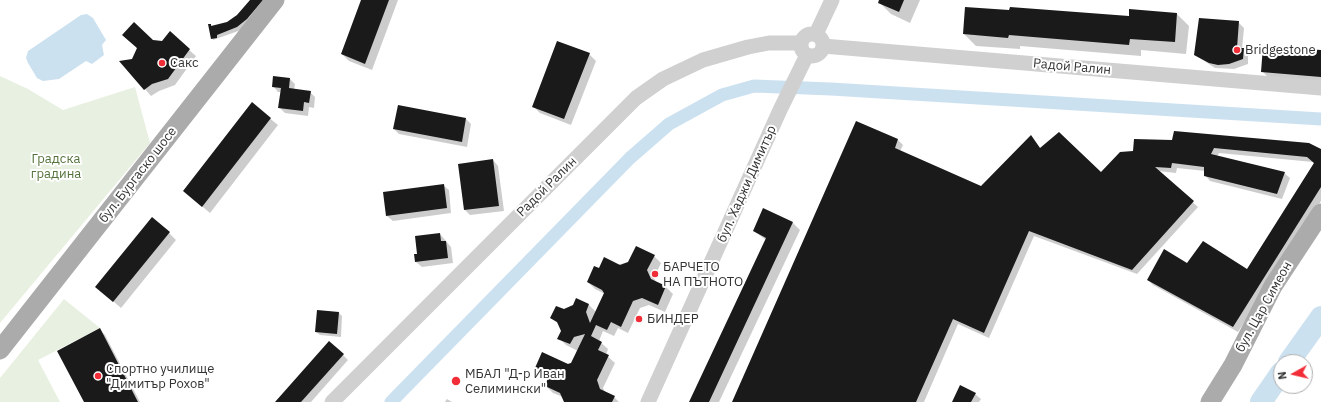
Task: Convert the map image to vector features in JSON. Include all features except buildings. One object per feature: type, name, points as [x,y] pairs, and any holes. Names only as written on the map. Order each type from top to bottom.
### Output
[{"type":"main road","name":"бул. Бургаско шосе","points":[[0,350],[275,0]]},
{"type":"main road","name":"бул. Цар Симеон","points":[[1210,402],[1233,364],[1273,286],[1321,213]]},
{"type":"street","points":[[803,55],[805,36],[811,33],[820,40],[832,0]]},
{"type":"street","name":"Радой Ралин","points":[[820,40],[1321,88]]},
{"type":"street","name":"Радой Ралин","points":[[332,402],[636,98],[663,79],[704,60],[748,47],[769,43],[803,55]]},
{"type":"street","name":"бул. Хаджи Димитър","points":[[648,402],[780,110],[803,55]]},
{"type":"green space","name":"Градска градина","points":[[0,76],[28,89],[63,110],[135,87],[150,143],[0,323]]},
{"type":"green space","points":[[64,299],[100,328],[38,360],[60,402],[0,402],[0,378]]},
{"type":"water","points":[[87,14],[93,18],[106,40],[102,45],[104,55],[92,64],[86,61],[59,79],[43,81],[37,78],[26,58],[28,51],[81,15]]},
{"type":"waterway","points":[[391,402],[630,158],[669,124],[722,95],[754,86],[831,89],[1321,119]]},
{"type":"waterway","points":[[1295,354],[1321,317]]},
{"type":"waterway","points":[[1261,402],[1273,385]]},
{"type":"place","name":"Bridgestone","points":[[1237,50]]},
{"type":"place","name":"Сакс","points":[[162,63]]},
{"type":"place","name":"БАРЧЕТО НА ПЪТНОТО","points":[[655,274]]},
{"type":"place","name":"БИНДЕР","points":[[639,319]]},
{"type":"place","name":"Спортно училище \"Димитър Рохов\"","points":[[98,376]]},
{"type":"place","name":"МБАЛ \"Д-р Иван Селимински\"","points":[[456,381]]}]
